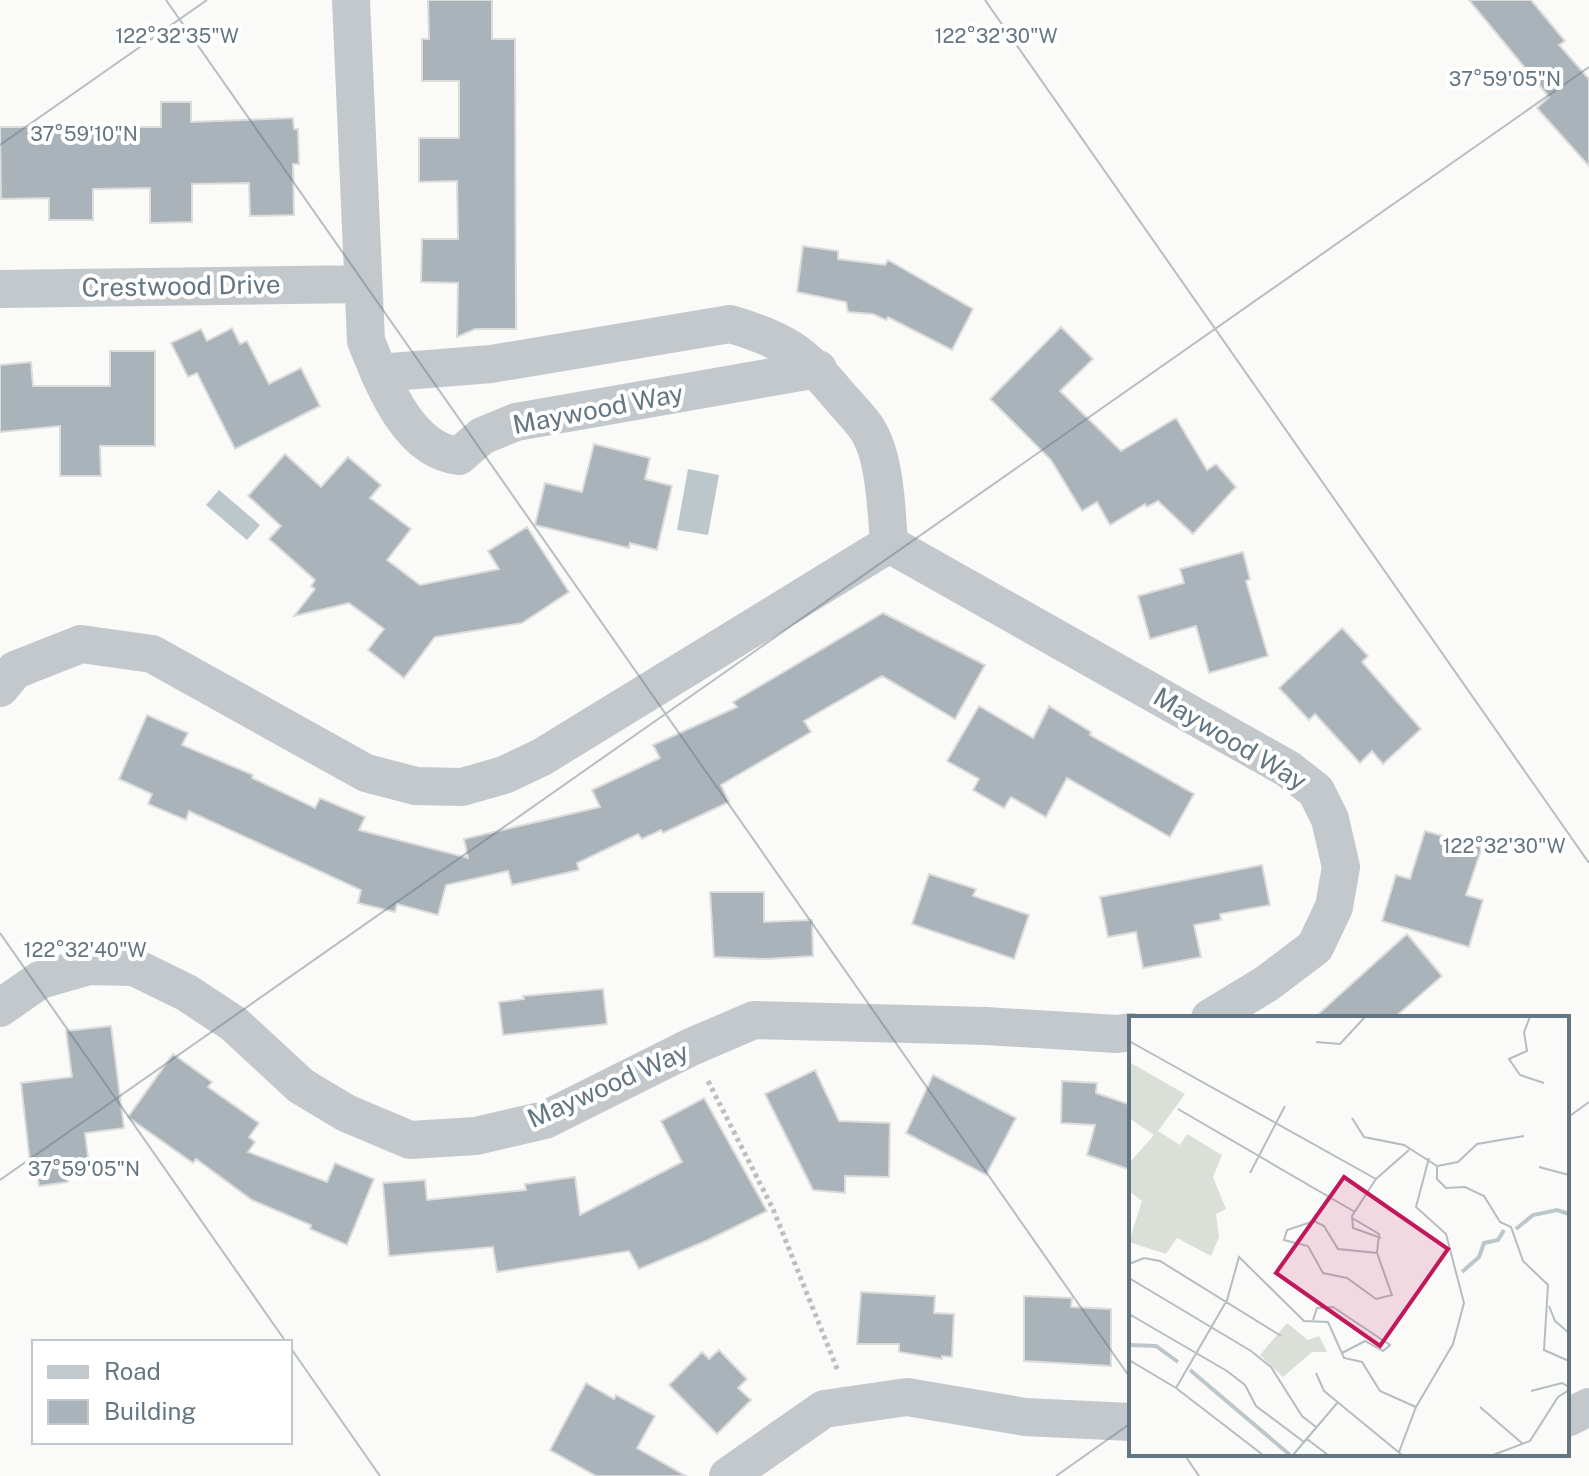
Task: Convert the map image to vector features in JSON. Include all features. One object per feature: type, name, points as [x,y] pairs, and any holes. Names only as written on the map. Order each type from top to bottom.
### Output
[{"type":"street","name":"Maywood Way","points":[[351,0],[366,341],[404,419],[442,455],[459,456],[482,436],[516,422],[818,369]]},
{"type":"street","name":"Crestwood Drive","points":[[0,289],[362,284]]},
{"type":"street","points":[[0,688],[15,670],[81,644],[152,654],[366,773],[416,786],[462,787],[504,775],[542,757],[889,544],[879,458],[864,421],[818,369],[765,334],[730,324],[491,364],[379,373]]},
{"type":"street","name":"Maywood Way","points":[[889,544],[1288,769],[1316,791],[1330,819],[1341,867],[1334,907],[1315,947],[1266,984],[1213,1016]]},
{"type":"street","name":"Maywood Way","points":[[0,1008],[40,980],[89,966],[134,967],[187,993],[234,1024],[301,1086],[346,1113],[410,1140],[476,1136],[545,1120],[691,1047],[754,1020],[1129,1032]]},
{"type":"street","points":[[728,1476],[824,1409],[907,1397],[1025,1417],[1129,1422]]},
{"type":"street","points":[[1569,1417],[1589,1407]]},
{"type":"path","points":[[691,1047],[773,1209],[851,1405]]},
{"type":"shaded area","points":[[688,469],[719,475],[708,535],[677,530]]},
{"type":"shaded area","points":[[219,490],[260,525],[247,540],[206,505]]},
{"type":"building","points":[[428,0],[492,0],[492,39],[515,39],[516,329],[475,329],[457,337],[458,283],[421,282],[422,239],[458,239],[457,181],[419,182],[419,138],[459,138],[459,81],[422,81],[422,39],[429,39]]},
{"type":"building","points":[[1469,0],[1531,0],[1565,41],[1559,45],[1589,79],[1589,166],[1537,108],[1549,97]]},
{"type":"building","points":[[161,102],[191,102],[191,122],[293,118],[294,129],[298,129],[299,164],[293,164],[294,215],[250,216],[249,183],[192,184],[192,222],[150,223],[150,188],[93,189],[93,220],[49,220],[49,198],[1,199],[0,127],[161,127]]},
{"type":"building","points":[[803,246],[838,251],[838,259],[885,265],[888,260],[973,309],[952,350],[888,317],[886,320],[873,314],[848,312],[846,302],[797,292]]},
{"type":"building","points":[[1061,327],[1093,359],[1060,391],[1121,451],[1176,418],[1207,470],[1216,464],[1236,487],[1193,534],[1158,501],[1147,507],[1145,504],[1110,525],[1097,502],[1082,511],[1051,460],[990,399]]},
{"type":"building","points":[[232,328],[240,344],[247,341],[269,384],[301,368],[320,406],[235,449],[197,373],[188,377],[171,343],[201,329],[207,341]]},
{"type":"building","points":[[110,351],[155,351],[155,446],[100,446],[101,476],[60,476],[60,426],[0,432],[0,365],[31,362],[33,386],[110,386]]},
{"type":"building","points":[[594,444],[650,458],[645,479],[672,486],[657,550],[630,543],[629,548],[535,525],[545,483],[582,492]]},
{"type":"building","points":[[285,454],[321,487],[348,457],[381,485],[370,498],[411,529],[387,560],[420,585],[499,569],[488,551],[527,527],[569,592],[522,623],[435,637],[404,678],[368,650],[384,629],[349,603],[294,616],[315,589],[311,586],[315,580],[269,539],[281,526],[248,496]]},
{"type":"building","points":[[1243,552],[1250,579],[1246,581],[1268,656],[1209,673],[1196,626],[1150,639],[1138,596],[1184,583],[1180,569]]},
{"type":"building","points":[[883,613],[985,665],[955,719],[882,676],[804,721],[811,732],[721,785],[729,802],[663,833],[661,830],[642,839],[638,834],[577,863],[579,870],[512,885],[508,871],[446,885],[438,915],[397,904],[395,912],[358,903],[361,890],[189,811],[186,820],[148,804],[152,794],[119,779],[147,715],[188,733],[182,745],[253,775],[252,778],[315,808],[320,798],[365,817],[359,830],[468,858],[464,839],[600,807],[592,790],[660,758],[653,745],[737,707],[733,702]]},
{"type":"building","points":[[1342,628],[1368,656],[1362,662],[1421,729],[1383,764],[1372,751],[1360,763],[1315,714],[1309,720],[1279,688]]},
{"type":"building","points":[[979,706],[1033,738],[1049,706],[1091,732],[1090,735],[1194,794],[1170,837],[1067,778],[1046,817],[1011,797],[1004,808],[973,790],[979,779],[947,761]]},
{"type":"building","points":[[1425,831],[1482,847],[1466,895],[1483,900],[1469,947],[1382,921],[1396,875],[1410,879]]},
{"type":"building","points":[[1262,865],[1270,905],[1220,914],[1221,920],[1194,925],[1201,957],[1143,968],[1136,932],[1108,937],[1100,897]]},
{"type":"building","points":[[929,874],[976,889],[973,896],[1029,915],[1014,959],[912,924]]},
{"type":"building","points":[[710,892],[764,892],[764,922],[812,920],[813,956],[767,959],[714,957]]},
{"type":"building","points":[[1407,934],[1442,976],[1396,1016],[1316,1016]]},
{"type":"building","points":[[603,989],[607,1024],[503,1035],[499,1002],[524,999],[523,996]]},
{"type":"building","points":[[111,1026],[124,1128],[85,1133],[89,1165],[67,1168],[68,1182],[39,1186],[37,1172],[31,1172],[21,1083],[72,1077],[66,1031]]},
{"type":"building","points":[[173,1054],[212,1082],[208,1087],[259,1123],[249,1137],[255,1142],[248,1152],[327,1182],[335,1163],[374,1179],[347,1245],[310,1229],[311,1225],[252,1200],[196,1159],[193,1163],[128,1117]]},
{"type":"building","points":[[815,1070],[839,1121],[890,1123],[889,1177],[845,1176],[845,1193],[813,1190],[765,1094]]},
{"type":"building","points":[[933,1075],[1016,1118],[986,1175],[906,1133]]},
{"type":"building","points":[[1062,1081],[1097,1083],[1096,1093],[1129,1104],[1129,1169],[1087,1155],[1095,1125],[1061,1123]]},
{"type":"building","points":[[704,1098],[767,1211],[639,1269],[629,1251],[497,1272],[493,1247],[389,1256],[383,1183],[425,1180],[427,1200],[526,1190],[525,1184],[575,1177],[580,1215],[682,1162],[661,1121]]},
{"type":"building","points":[[861,1292],[935,1296],[934,1313],[954,1314],[952,1357],[942,1356],[942,1359],[899,1352],[899,1344],[857,1344]]},
{"type":"building","points":[[1024,1296],[1072,1298],[1071,1307],[1111,1309],[1111,1366],[1024,1361]]},
{"type":"building","points":[[719,1350],[747,1379],[738,1388],[751,1400],[717,1434],[669,1385],[702,1352],[709,1359]]},
{"type":"building","points":[[586,1383],[655,1416],[637,1448],[686,1476],[596,1476],[550,1450]]}]
